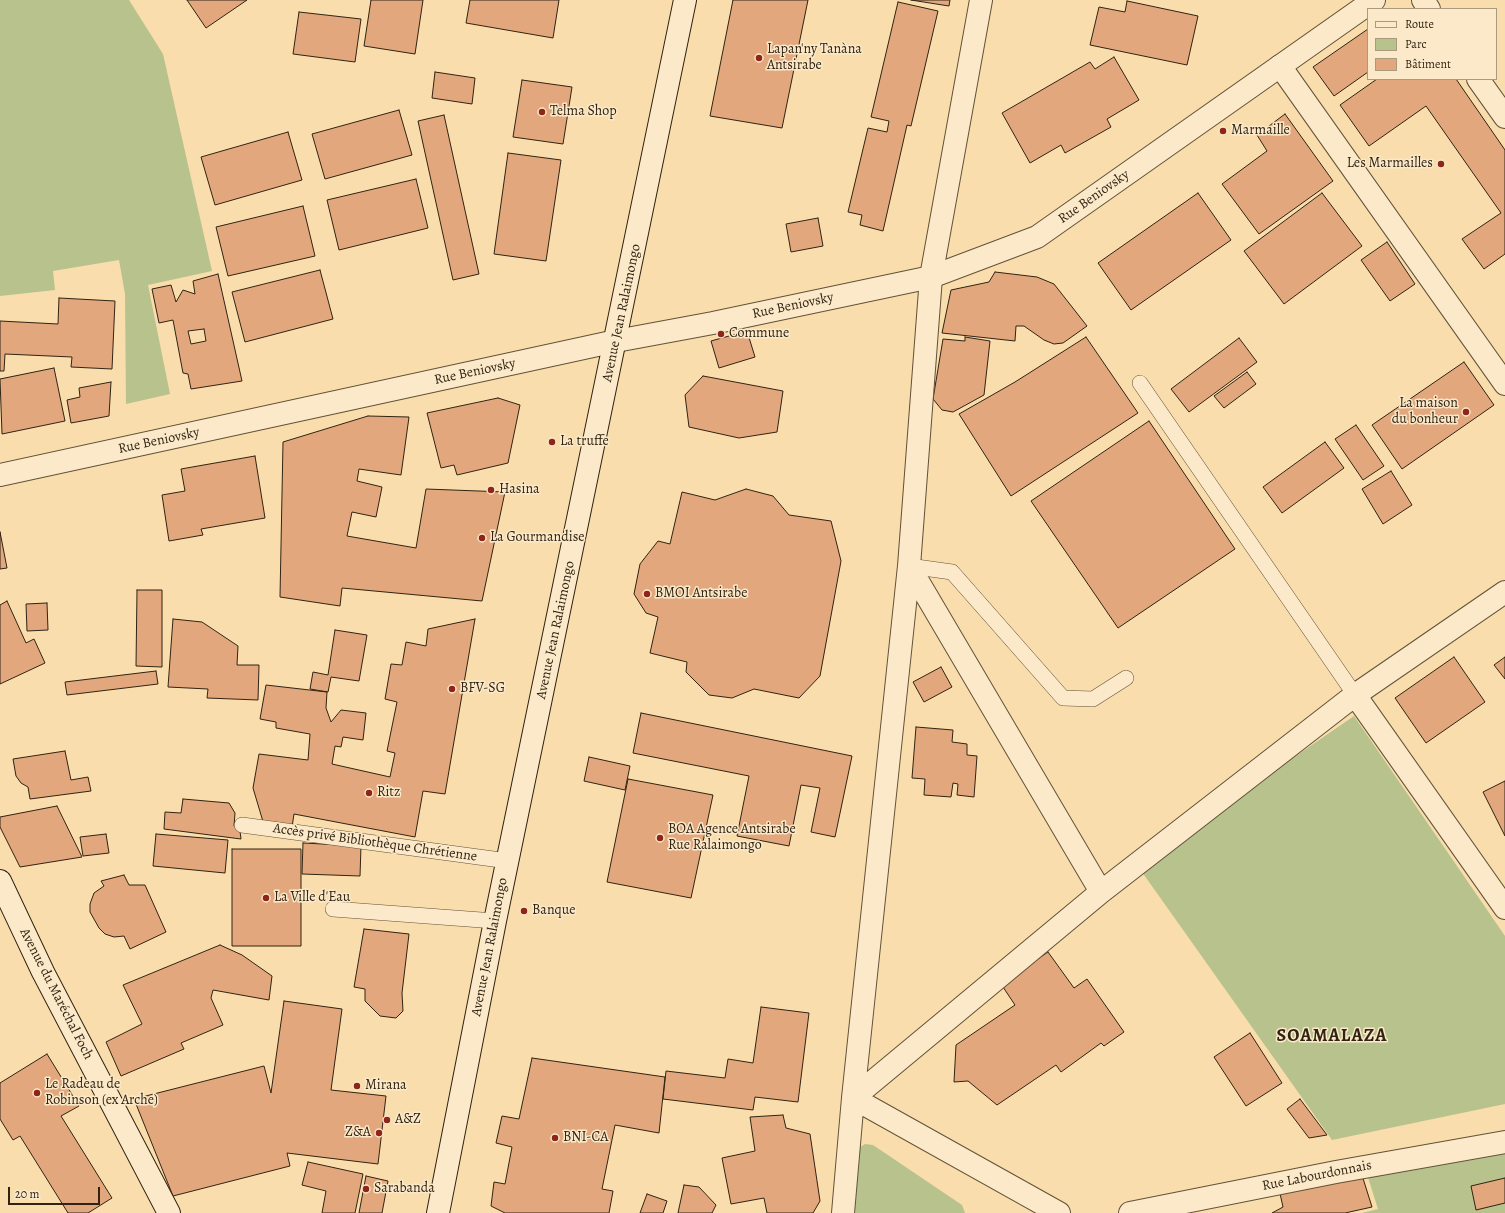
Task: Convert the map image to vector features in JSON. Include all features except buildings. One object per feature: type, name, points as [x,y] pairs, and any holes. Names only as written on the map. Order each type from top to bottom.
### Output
[{"type":"street","name":"Avenue Jean Ralaimongo","points":[[438,1213],[495,920],[616,342],[685,0]]},
{"type":"street","points":[[843,1213],[853,1098],[909,566],[932,276],[981,0]]},
{"type":"street","name":"Rue Beniovsky","points":[[0,475],[616,342],[720,322],[932,276],[1037,237],[1374,0]]},
{"type":"street","points":[[1280,66],[1505,384]]},
{"type":"street","points":[[1479,80],[1505,117]]},
{"type":"street","points":[[909,566],[1101,892]]},
{"type":"street","points":[[853,1098],[1101,892],[1355,695],[1505,592]]},
{"type":"street","points":[[1355,695],[1505,908]]},
{"type":"street","name":"Avenue du Maréchal Foch","points":[[0,881],[43,972],[169,1213]]},
{"type":"street","points":[[853,1098],[1058,1213]]},
{"type":"street","name":"Rue Labourdonnais","points":[[1130,1213],[1336,1172],[1505,1142]]},
{"type":"lane","points":[[1140,383],[1355,695]]},
{"type":"lane","points":[[909,566],[952,572],[1063,698],[1093,699],[1126,678]]},
{"type":"lane","name":"Accès privé Bibliothèque Chrétienne","points":[[242,825],[508,861]]},
{"type":"lane","points":[[333,909],[495,920]]},
{"type":"green space","points":[[0,0],[129,0],[163,54],[212,271],[148,285],[170,394],[126,404],[125,294],[119,260],[53,271],[55,290],[0,296]]},
{"type":"green space","points":[[1354,716],[1505,936],[1505,1104],[1332,1140],[1137,865]]},
{"type":"green space","points":[[865,1144],[873,1145],[962,1205],[965,1213],[854,1213],[857,1149]]},
{"type":"green space","points":[[1505,1150],[1505,1213],[1362,1213],[1378,1209],[1366,1171]]},
{"type":"place","name":"Lapan'ny Tanàna Antsirabe","points":[[759,58]]},
{"type":"place","name":"Telma Shop","points":[[542,112]]},
{"type":"place","name":"Marmaille","points":[[1223,131]]},
{"type":"place","name":"Les Marmailles","points":[[1441,164]]},
{"type":"place","name":"Commune","points":[[721,334]]},
{"type":"place","name":"La maison du bonheur","points":[[1466,412]]},
{"type":"place","name":"La truffe","points":[[552,442]]},
{"type":"place","name":"Hasina","points":[[491,490]]},
{"type":"place","name":"La Gourmandise","points":[[482,538]]},
{"type":"place","name":"BMOI Antsirabe","points":[[647,594]]},
{"type":"place","name":"BFV-SG","points":[[452,689]]},
{"type":"place","name":"Ritz","points":[[369,793]]},
{"type":"place","name":"BOA Agence Antsirabe Rue Ralaimongo","points":[[660,838]]},
{"type":"place","name":"La Ville d'Eau","points":[[266,898]]},
{"type":"place","name":"Banque","points":[[524,911]]},
{"type":"place","name":"Mirana","points":[[357,1086]]},
{"type":"place","name":"Le Radeau de Robinson (ex Arche)","points":[[37,1093]]},
{"type":"place","name":"A&Z","points":[[387,1120]]},
{"type":"place","name":"Z&A","points":[[379,1133]]},
{"type":"place","name":"BNI-CA","points":[[555,1138]]},
{"type":"place","name":"Sarabanda","points":[[366,1189]]},
{"type":"district","name":"SOAMALAZA","points":[[1332,1037]]}]
